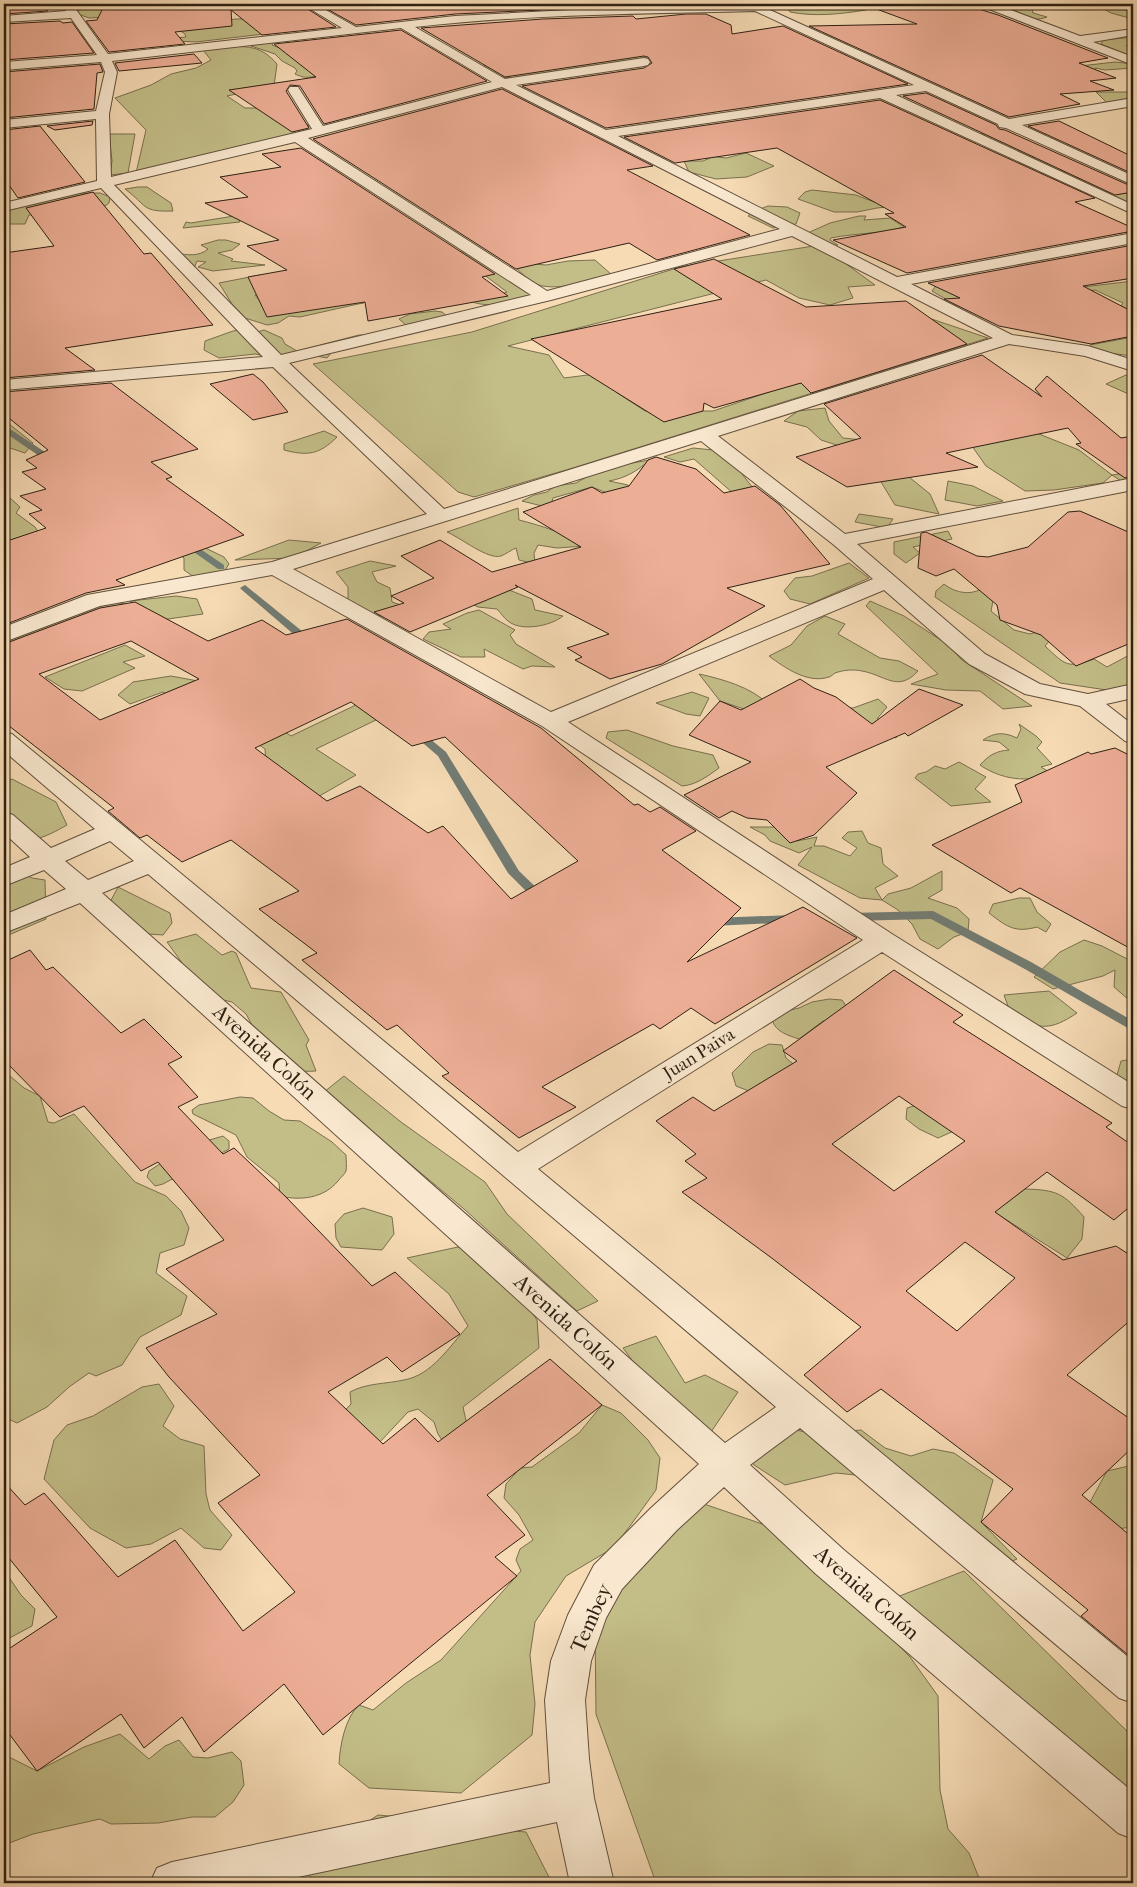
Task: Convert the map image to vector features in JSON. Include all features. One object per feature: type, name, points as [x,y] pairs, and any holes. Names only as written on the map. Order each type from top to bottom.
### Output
[{"type":"street","points":[[307,4],[352,29]]},
{"type":"street","points":[[4,66],[105,58],[454,18],[606,7],[757,8],[785,4]]},
{"type":"street","points":[[985,4],[1133,62]]},
{"type":"street","points":[[1120,4],[1133,9]]},
{"type":"street","points":[[757,8],[1133,181]]},
{"type":"street","points":[[4,19],[71,9],[105,58],[111,72],[102,114],[104,183],[277,362],[440,516]]},
{"type":"street","points":[[443,9],[454,18]]},
{"type":"street","points":[[402,24],[503,83],[1008,339],[1088,351],[1133,366]]},
{"type":"street","points":[[1079,41],[1133,32]]},
{"type":"street","points":[[4,207],[297,137],[503,83],[644,62]]},
{"type":"street","points":[[605,134],[926,87]]},
{"type":"street","points":[[294,90],[320,131]]},
{"type":"street","points":[[881,93],[1133,210]]},
{"type":"street","points":[[961,131],[1133,102]]},
{"type":"street","points":[[4,124],[102,114]]},
{"type":"street","points":[[297,137],[545,297]]},
{"type":"street","points":[[4,385],[277,362],[545,297],[792,231]]},
{"type":"street","points":[[894,282],[1133,238]]},
{"type":"street","points":[[4,635],[95,600],[275,568],[1008,339]]},
{"type":"street","points":[[703,433],[840,541],[977,659],[1033,689],[1088,701],[1133,691]]},
{"type":"street","points":[[840,541],[1133,484]]},
{"type":"street","points":[[275,568],[550,721],[882,940],[1133,1099]]},
{"type":"street","points":[[550,721],[887,581]]},
{"type":"street","points":[[1088,701],[1133,736]]},
{"type":"street","points":[[4,739],[1133,1685]]},
{"type":"street","name":"Avenida Colón","points":[[4,820],[724,1464],[830,1562],[1133,1819]]},
{"type":"street","points":[[4,878],[114,830]]},
{"type":"street","points":[[4,925],[152,863]]},
{"type":"street","name":"Juan Paiva","points":[[516,1168],[882,940]]},
{"type":"street","name":"Tembey","points":[[592,1883],[573,1798],[568,1760],[566,1700],[571,1662],[588,1615],[608,1577],[664,1518],[724,1464],[802,1407]]},
{"type":"street","points":[[172,1883],[573,1798]]},
{"type":"shaded area","points":[[89,4],[103,4],[107,17],[89,18],[78,14],[78,11]]},
{"type":"shaded area","points":[[822,4],[861,4],[866,10],[818,15],[790,12],[787,7]]},
{"type":"shaded area","points":[[989,4],[1018,4],[1032,8],[1033,13],[1047,17],[1041,19],[1026,18]]},
{"type":"shaded area","points":[[1095,4],[1133,4],[1133,19],[1111,13]]},
{"type":"shaded area","points":[[235,19],[252,19],[264,34],[196,42],[175,41],[175,38],[186,37],[179,30]]},
{"type":"shaded area","points":[[336,34],[274,42],[272,45],[282,49],[317,76],[311,77],[295,74],[297,71],[295,68],[282,61],[275,54],[245,44]]},
{"type":"shaded area","points":[[1133,37],[1133,44],[1126,46],[1133,50],[1133,57],[1101,44],[1103,40]]},
{"type":"shaded area","points":[[228,46],[261,51],[277,64],[274,86],[227,96],[245,108],[267,108],[298,118],[309,126],[303,133],[136,173],[146,130],[115,98],[151,85],[171,74],[196,68],[211,60],[203,50]]},
{"type":"shaded area","points":[[664,54],[658,58],[514,78],[500,77],[487,72],[483,61],[606,58]]},
{"type":"shaded area","points":[[1115,62],[1133,64],[1133,68],[1105,70],[1095,68],[1097,74],[1080,66]]},
{"type":"shaded area","points":[[1096,92],[1132,92],[1133,102],[1108,104]]},
{"type":"shaded area","points":[[1006,132],[1133,192],[1133,206],[981,134]]},
{"type":"shaded area","points":[[109,134],[135,134],[128,173],[110,175],[112,161]]},
{"type":"shaded area","points":[[746,153],[774,166],[747,177],[716,179],[689,172],[684,161],[703,161],[710,158],[709,156],[726,158]]},
{"type":"shaded area","points":[[147,187],[171,203],[173,211],[150,209],[125,189]]},
{"type":"shaded area","points":[[812,190],[856,195],[874,202],[930,203],[877,208],[857,212],[834,212],[798,199],[805,192]]},
{"type":"shaded area","points":[[81,193],[100,193],[110,197],[109,203],[103,207],[83,212],[29,215],[25,224],[4,224],[4,212],[28,204]]},
{"type":"shaded area","points":[[768,206],[787,207],[800,213],[796,224],[773,228],[748,216]]},
{"type":"shaded area","points":[[234,216],[239,218],[240,222],[183,228],[186,222],[191,223]]},
{"type":"shaded area","points":[[866,216],[864,220],[890,218],[904,227],[831,238],[830,240],[838,245],[828,246],[801,236],[830,223]]},
{"type":"shaded area","points":[[218,240],[240,244],[232,250],[218,253],[233,259],[231,261],[265,265],[213,271],[198,267],[206,262],[197,261],[195,266],[188,267],[176,253],[189,255],[201,253],[208,249],[201,245]]},
{"type":"shaded area","points":[[820,245],[875,285],[848,287],[853,298],[830,305],[799,298],[766,280],[508,346],[549,355],[564,378],[619,371],[651,385],[616,392],[645,411],[713,411],[807,381],[896,307],[988,338],[474,497],[458,492],[313,364],[472,332],[680,267]]},
{"type":"shaded area","points":[[468,251],[533,296],[489,305],[472,302],[463,298],[496,296],[507,292],[487,277],[443,255]]},
{"type":"shaded area","points":[[504,255],[534,264],[546,265],[568,261],[595,260],[612,275],[569,286],[543,286],[527,278]]},
{"type":"shaded area","points":[[260,275],[269,292],[255,295],[262,304],[365,297],[364,303],[300,317],[289,316],[278,323],[267,325],[245,318],[232,304],[219,283]]},
{"type":"shaded area","points":[[1133,281],[1133,314],[1120,307],[1123,303],[1095,290],[1065,294],[984,315],[954,304],[932,291],[938,283],[947,288],[950,293],[967,301]]},
{"type":"shaded area","points":[[442,312],[447,316],[406,325],[399,319],[410,314]]},
{"type":"shaded area","points":[[246,329],[250,334],[264,330],[282,338],[285,344],[297,351],[359,335],[363,335],[367,339],[332,352],[327,358],[311,355],[272,357],[255,354],[219,358],[204,350],[205,341],[233,331]]},
{"type":"shaded area","points":[[1133,337],[1133,356],[1108,353],[1090,347],[1090,345]]},
{"type":"shaded area","points":[[1126,375],[1133,380],[1133,396],[1106,384]]},
{"type":"shaded area","points":[[825,408],[829,421],[843,438],[873,441],[861,453],[821,440],[807,427],[784,421],[798,411]]},
{"type":"shaded area","points":[[4,420],[33,443],[25,453],[4,446]]},
{"type":"shaded area","points":[[1029,430],[1079,450],[1112,475],[1103,483],[1054,490],[1025,491],[986,466],[974,449],[971,439]]},
{"type":"shaded area","points":[[324,431],[337,437],[318,451],[299,453],[284,450],[284,444]]},
{"type":"shaded area","points":[[693,448],[713,450],[738,469],[753,488],[734,494],[694,459],[680,462],[664,457]]},
{"type":"shaded area","points":[[650,460],[631,474],[609,481],[628,485],[631,490],[607,493],[592,487],[553,498],[550,508],[522,501],[534,495],[547,492],[555,486],[576,483],[590,475],[620,465]]},
{"type":"shaded area","points":[[872,467],[904,473],[930,494],[939,514],[895,505]]},
{"type":"shaded area","points":[[1133,472],[1133,482],[1124,483],[1112,475]]},
{"type":"shaded area","points":[[948,481],[973,486],[1003,501],[977,506],[945,500]]},
{"type":"shaded area","points":[[4,496],[10,498],[20,507],[16,513],[35,527],[42,538],[11,558],[4,559]]},
{"type":"shaded area","points":[[518,508],[519,520],[553,530],[585,546],[557,548],[538,545],[534,553],[535,564],[519,560],[516,548],[501,556],[489,555],[447,532]]},
{"type":"shaded area","points":[[859,514],[893,519],[887,528],[855,522]]},
{"type":"shaded area","points":[[948,531],[952,539],[913,547],[920,553],[906,563],[894,554],[894,542]]},
{"type":"shaded area","points":[[289,540],[321,543],[293,558],[235,560]]},
{"type":"shaded area","points":[[193,542],[224,557],[229,564],[222,575],[194,577],[184,570],[184,558],[166,546]]},
{"type":"shaded area","points":[[370,561],[396,566],[372,572],[377,582],[390,588],[392,602],[415,610],[381,616],[366,614],[348,600],[348,587],[336,572]]},
{"type":"shaded area","points":[[849,563],[869,578],[810,604],[790,599],[784,591],[795,578],[812,576]]},
{"type":"shaded area","points":[[944,584],[952,589],[967,593],[981,589],[993,601],[991,611],[1014,630],[1030,634],[1046,629],[1051,639],[1045,646],[1067,663],[1078,664],[1094,659],[1107,667],[1133,653],[1133,687],[1120,692],[1060,683],[935,597],[936,591]]},
{"type":"shaded area","points":[[509,590],[532,599],[535,610],[563,616],[544,625],[520,626],[508,621],[497,609],[478,607],[470,603]]},
{"type":"shaded area","points":[[176,596],[197,599],[203,614],[161,620],[130,601]]},
{"type":"shaded area","points":[[108,600],[124,604],[54,632],[49,629],[4,645],[4,638]]},
{"type":"shaded area","points":[[870,601],[904,616],[947,644],[962,660],[1032,706],[1003,709],[980,691],[946,690],[911,684],[938,674],[866,606]]},
{"type":"shaded area","points":[[479,610],[515,630],[510,635],[516,644],[555,667],[532,666],[523,669],[484,649],[485,657],[461,657],[423,639],[429,632],[451,629],[443,624],[467,613]]},
{"type":"shaded area","points":[[825,616],[845,624],[838,634],[880,658],[899,661],[918,671],[904,681],[898,682],[856,670],[841,671],[821,679],[797,674],[769,656],[791,645],[807,626]]},
{"type":"shaded area","points":[[125,645],[145,656],[123,662],[135,668],[82,691],[64,689],[45,677]]},
{"type":"shaded area","points":[[699,674],[745,688],[768,704],[853,708],[878,699],[887,707],[877,719],[887,721],[900,730],[896,738],[867,726],[756,713],[720,701]]},
{"type":"shaded area","points":[[171,676],[198,681],[189,709],[163,692],[130,704],[118,695],[133,682]]},
{"type":"shaded area","points":[[692,692],[709,698],[700,716],[686,714],[656,703]]},
{"type":"shaded area","points":[[241,702],[291,736],[360,703],[378,716],[376,720],[316,749],[356,775],[302,806],[266,765],[265,749],[215,714]]},
{"type":"shaded area","points":[[1019,724],[1042,742],[1037,748],[1052,764],[1041,767],[1051,773],[1024,779],[1005,777],[980,765],[993,754],[1009,750],[999,742],[983,740],[992,735],[1000,734],[1017,738],[1021,729]]},
{"type":"shaded area","points":[[627,730],[673,746],[713,755],[719,768],[697,782],[682,786],[606,738],[608,732]]},
{"type":"shaded area","points":[[959,762],[986,777],[975,789],[991,802],[951,806],[915,778],[918,774],[926,772],[935,766],[945,769]]},
{"type":"shaded area","points":[[12,779],[56,802],[67,825],[36,839],[12,839],[4,835],[4,783]]},
{"type":"shaded area","points":[[750,827],[774,827],[797,841],[817,837],[814,846],[824,846],[850,856],[857,848],[842,838],[848,832],[862,831],[868,843],[881,848],[883,864],[898,876],[875,888],[882,900],[860,898],[798,865],[812,847],[799,853],[770,841],[765,835]]},
{"type":"shaded area","points":[[10,867],[32,878],[45,880],[46,919],[4,937],[4,869]]},
{"type":"shaded area","points":[[942,871],[942,890],[928,898],[957,908],[969,919],[968,932],[954,937],[938,949],[920,939],[912,924],[898,910],[882,900],[888,894],[911,888]]},
{"type":"shaded area","points":[[118,887],[170,913],[172,923],[163,935],[148,934],[109,904]]},
{"type":"shaded area","points":[[1019,898],[1030,898],[1037,912],[1051,924],[1046,932],[1037,927],[1029,929],[1011,928],[989,913],[993,904]]},
{"type":"shaded area","points":[[196,934],[222,955],[232,951],[236,953],[251,988],[281,992],[309,1040],[306,1045],[316,1071],[299,1071],[295,1069],[287,1056],[280,1050],[263,1045],[246,1014],[232,1002],[206,996],[167,942]]},
{"type":"shaded area","points":[[1084,940],[1102,946],[1133,962],[1133,972],[1128,975],[1133,979],[1133,1001],[1129,1000],[1114,987],[1115,970],[1103,976],[1053,989],[1034,977],[1060,952]]},
{"type":"shaded area","points":[[1049,991],[1077,1013],[1060,1023],[1045,1026],[1038,1026],[1012,1017],[1004,995]]},
{"type":"shaded area","points":[[829,999],[842,1000],[846,1006],[833,1018],[823,1021],[799,1039],[779,1030],[772,1020],[782,1012],[799,1008],[812,1002]]},
{"type":"shaded area","points":[[769,1044],[782,1045],[786,1058],[797,1067],[764,1097],[736,1086],[732,1073],[753,1052]]},
{"type":"shaded area","points":[[1133,1059],[1133,1085],[1117,1075],[1121,1061]]},
{"type":"shaded area","points":[[4,1071],[24,1088],[40,1096],[48,1122],[54,1123],[74,1114],[135,1182],[166,1196],[181,1211],[189,1228],[184,1245],[160,1253],[156,1273],[187,1296],[181,1315],[140,1337],[122,1365],[96,1376],[89,1373],[69,1387],[47,1407],[17,1423],[4,1417]]},
{"type":"shaded area","points":[[344,1076],[401,1122],[485,1182],[507,1214],[598,1301],[577,1311],[464,1209],[324,1092]]},
{"type":"shaded area","points":[[240,1097],[253,1098],[284,1120],[300,1121],[332,1142],[346,1155],[345,1173],[332,1187],[319,1195],[304,1198],[280,1196],[279,1183],[247,1157],[236,1135],[193,1114],[192,1110],[199,1105]]},
{"type":"shaded area","points":[[923,1103],[972,1123],[938,1138],[919,1129],[906,1119],[907,1108]]},
{"type":"shaded area","points":[[223,1136],[229,1141],[229,1149],[163,1184],[155,1186],[147,1177],[149,1171],[186,1147]]},
{"type":"shaded area","points":[[1025,1189],[1045,1190],[1059,1194],[1084,1217],[1082,1239],[1067,1258],[994,1212]]},
{"type":"shaded area","points":[[363,1208],[392,1217],[394,1234],[382,1250],[341,1247],[336,1238],[335,1224],[344,1214]]},
{"type":"shaded area","points":[[458,1247],[474,1253],[521,1296],[537,1320],[539,1348],[463,1407],[467,1425],[456,1461],[438,1434],[434,1422],[418,1409],[408,1412],[379,1443],[325,1432],[351,1404],[350,1392],[369,1385],[404,1380],[423,1372],[439,1359],[468,1326],[449,1294],[407,1258]]},
{"type":"shaded area","points":[[656,1336],[685,1383],[705,1375],[738,1392],[711,1432],[655,1391],[623,1348]]},
{"type":"shaded area","points":[[159,1384],[174,1406],[163,1426],[180,1439],[204,1446],[206,1494],[210,1510],[232,1535],[221,1550],[204,1548],[181,1528],[151,1544],[126,1548],[90,1528],[44,1479],[54,1440],[67,1425],[93,1416],[142,1387]]},
{"type":"shaded area","points":[[602,1405],[621,1413],[648,1440],[660,1458],[656,1490],[613,1548],[566,1576],[535,1622],[530,1655],[535,1704],[532,1735],[461,1793],[369,1788],[339,1764],[342,1740],[354,1710],[359,1705],[373,1710],[406,1683],[441,1660],[521,1571],[516,1560],[520,1549],[533,1540],[519,1515],[504,1498],[506,1484],[520,1468],[532,1467],[579,1433]]},
{"type":"shaded area","points":[[762,1423],[815,1434],[861,1430],[885,1448],[911,1456],[933,1449],[954,1453],[993,1480],[981,1522],[1017,1559],[999,1567],[865,1476],[836,1473],[785,1485],[754,1465],[739,1440]]},
{"type":"shaded area","points":[[1133,1465],[1133,1527],[1107,1530],[1089,1504],[1107,1471]]},
{"type":"shaded area","points":[[704,1504],[774,1528],[859,1604],[910,1657],[938,1696],[940,1790],[948,1829],[969,1853],[981,1883],[656,1883],[596,1714],[595,1626],[611,1590]]},
{"type":"shaded area","points":[[4,1570],[21,1595],[35,1609],[32,1626],[4,1641]]},
{"type":"shaded area","points":[[964,1571],[1133,1737],[1133,1793],[897,1597]]},
{"type":"shaded area","points":[[120,1734],[149,1759],[165,1746],[179,1740],[193,1757],[208,1758],[232,1752],[241,1761],[244,1785],[233,1802],[215,1817],[192,1817],[158,1823],[111,1824],[100,1819],[33,1834],[4,1845],[5,1755],[37,1771],[84,1747]]},
{"type":"shaded area","points":[[378,1815],[526,1832],[552,1883],[315,1883],[308,1874],[339,1841]]},
{"type":"building","points":[[4,4],[39,4],[48,11],[4,14]]},
{"type":"building","points":[[105,4],[300,4],[336,27],[262,35],[231,10],[232,26],[175,32],[185,44],[109,52],[86,21],[97,20]]},
{"type":"building","points":[[318,4],[536,4],[541,10],[455,14],[356,25]]},
{"type":"building","points":[[871,4],[963,4],[998,15],[1108,58],[1079,63],[1116,78],[1090,81],[1114,90],[1060,94],[1080,104],[1009,117],[809,26],[917,24],[871,7]]},
{"type":"building","points":[[706,14],[731,25],[732,34],[783,26],[908,84],[606,128],[522,86],[644,68],[652,63],[648,57],[644,56],[505,77],[421,28],[543,19],[633,16],[636,19]]},
{"type":"building","points":[[60,21],[63,23],[72,22],[94,53],[4,60],[4,24]]},
{"type":"building","points":[[401,30],[487,81],[324,124],[300,86],[290,85],[286,91],[309,128],[292,132],[229,90],[316,77],[274,44]]},
{"type":"building","points":[[194,54],[202,63],[119,71],[115,63]]},
{"type":"building","points":[[100,64],[103,72],[97,73],[94,109],[4,118],[4,72]]},
{"type":"building","points":[[502,89],[653,166],[627,170],[750,235],[657,260],[629,243],[516,269],[313,139]]},
{"type":"building","points":[[926,93],[996,125],[999,129],[1133,187],[1133,192],[1115,195],[903,96]]},
{"type":"building","points":[[880,100],[1095,198],[1075,202],[1133,228],[1133,231],[907,273],[833,240],[906,227],[885,214],[894,213],[777,148],[675,163],[624,137]]},
{"type":"building","points":[[93,121],[92,125],[55,130],[47,126]]},
{"type":"building","points":[[1059,121],[1133,157],[1133,174],[1028,126]]},
{"type":"building","points":[[40,126],[85,182],[18,198],[4,178],[4,130]]},
{"type":"building","points":[[301,148],[495,274],[482,277],[508,296],[368,321],[365,302],[267,317],[248,277],[287,270],[247,246],[279,240],[205,203],[248,197],[220,177],[281,167],[262,154]]},
{"type":"building","points":[[93,192],[144,254],[151,253],[213,325],[65,348],[95,370],[4,378],[4,253],[54,246],[26,208]]},
{"type":"building","points":[[1133,245],[1133,278],[1083,286],[1133,312],[1133,336],[1091,344],[999,326],[944,299],[960,298],[928,283]]},
{"type":"building","points":[[714,259],[806,307],[906,301],[967,344],[811,393],[801,383],[714,408],[704,403],[703,411],[664,422],[531,339],[722,299],[674,269]]},
{"type":"building","points":[[982,355],[1042,397],[1035,389],[1047,376],[1121,438],[1133,436],[1133,476],[1125,478],[1076,444],[1081,443],[1068,428],[946,453],[978,467],[847,487],[796,457],[861,438],[824,404]]},
{"type":"building","points":[[253,374],[263,382],[288,412],[253,420],[210,384]]},
{"type":"building","points":[[111,383],[198,449],[151,462],[172,477],[166,479],[244,535],[116,580],[125,585],[86,593],[4,625],[4,542],[46,528],[29,514],[42,510],[20,496],[46,489],[22,472],[37,468],[26,460],[48,450],[4,414],[4,392]]},
{"type":"building","points":[[656,457],[696,469],[724,493],[755,486],[780,505],[830,564],[727,588],[765,606],[662,664],[610,679],[575,660],[582,657],[567,648],[609,634],[515,585],[518,587],[410,632],[374,612],[404,603],[391,596],[434,578],[401,556],[440,540],[492,572],[581,547],[523,512],[592,487],[602,493],[629,486],[648,460]]},
{"type":"building","points":[[1080,511],[1133,534],[1133,642],[1076,666],[1041,635],[1000,620],[997,605],[954,569],[936,576],[918,568],[921,533],[926,532],[977,556],[988,557],[1028,547],[1068,512]]},
{"type":"building","points":[[135,602],[208,641],[262,620],[286,635],[347,619],[541,728],[634,805],[638,804],[650,812],[660,807],[696,831],[662,850],[741,908],[687,962],[803,907],[857,938],[715,1024],[691,1008],[660,1029],[653,1024],[542,1087],[576,1107],[519,1138],[442,1076],[449,1073],[397,1025],[387,1030],[302,960],[317,953],[259,909],[299,891],[231,840],[182,862],[147,835],[140,838],[108,811],[114,808],[4,722],[4,644],[100,608]],"holes":[[[131,641],[199,679],[100,720],[39,674]],[[351,702],[412,746],[445,737],[578,861],[511,899],[443,826],[428,833],[360,786],[327,801],[255,748]]]},
{"type":"building","points":[[800,679],[814,688],[836,697],[872,724],[919,689],[963,705],[908,736],[905,733],[826,767],[857,793],[814,835],[790,843],[767,820],[747,818],[732,811],[719,818],[684,795],[751,762],[689,735],[720,701],[741,710]]},
{"type":"building","points":[[1115,748],[1133,757],[1133,950],[1020,888],[1011,893],[932,845],[1022,802],[1015,785],[1088,752],[1091,754]]},
{"type":"building","points":[[30,950],[46,970],[53,967],[121,1033],[144,1019],[182,1057],[168,1064],[198,1097],[178,1107],[223,1154],[234,1148],[285,1196],[372,1286],[395,1272],[460,1334],[402,1372],[387,1357],[328,1392],[383,1444],[415,1418],[438,1442],[550,1359],[602,1405],[487,1495],[525,1535],[495,1557],[517,1576],[323,1735],[284,1684],[204,1752],[182,1717],[144,1748],[121,1714],[37,1771],[4,1727],[4,1652],[57,1617],[4,1552],[4,1482],[25,1505],[44,1493],[118,1577],[175,1540],[243,1631],[295,1592],[218,1503],[260,1475],[169,1377],[146,1348],[217,1314],[166,1269],[224,1240],[158,1162],[141,1171],[84,1106],[60,1117],[4,1060],[4,962]]},
{"type":"building","points":[[894,970],[963,1015],[953,1022],[1112,1123],[1106,1127],[1133,1146],[1133,1204],[1114,1220],[1047,1172],[995,1212],[1063,1260],[1116,1246],[1133,1257],[1133,1318],[1067,1375],[1133,1421],[1133,1447],[1082,1495],[1133,1538],[1133,1659],[1081,1616],[1088,1610],[981,1522],[1013,1489],[881,1389],[847,1412],[804,1375],[861,1327],[682,1192],[707,1178],[685,1161],[696,1154],[656,1121],[693,1097],[714,1111],[797,1061],[783,1051]],"holes":[[[899,1096],[965,1141],[894,1191],[832,1144]],[[965,1242],[1015,1278],[957,1331],[906,1291]]]},
{"type":"waterway","points":[[4,428],[54,462]]},
{"type":"waterway","points":[[184,541],[221,567]]},
{"type":"waterway","points":[[245,588],[309,642]]},
{"type":"waterway","points":[[414,731],[442,754],[514,873],[541,899]]},
{"type":"waterway","points":[[850,917],[933,915],[1027,965],[1133,1027]]},
{"type":"waterway","points":[[713,922],[793,919]]}]
